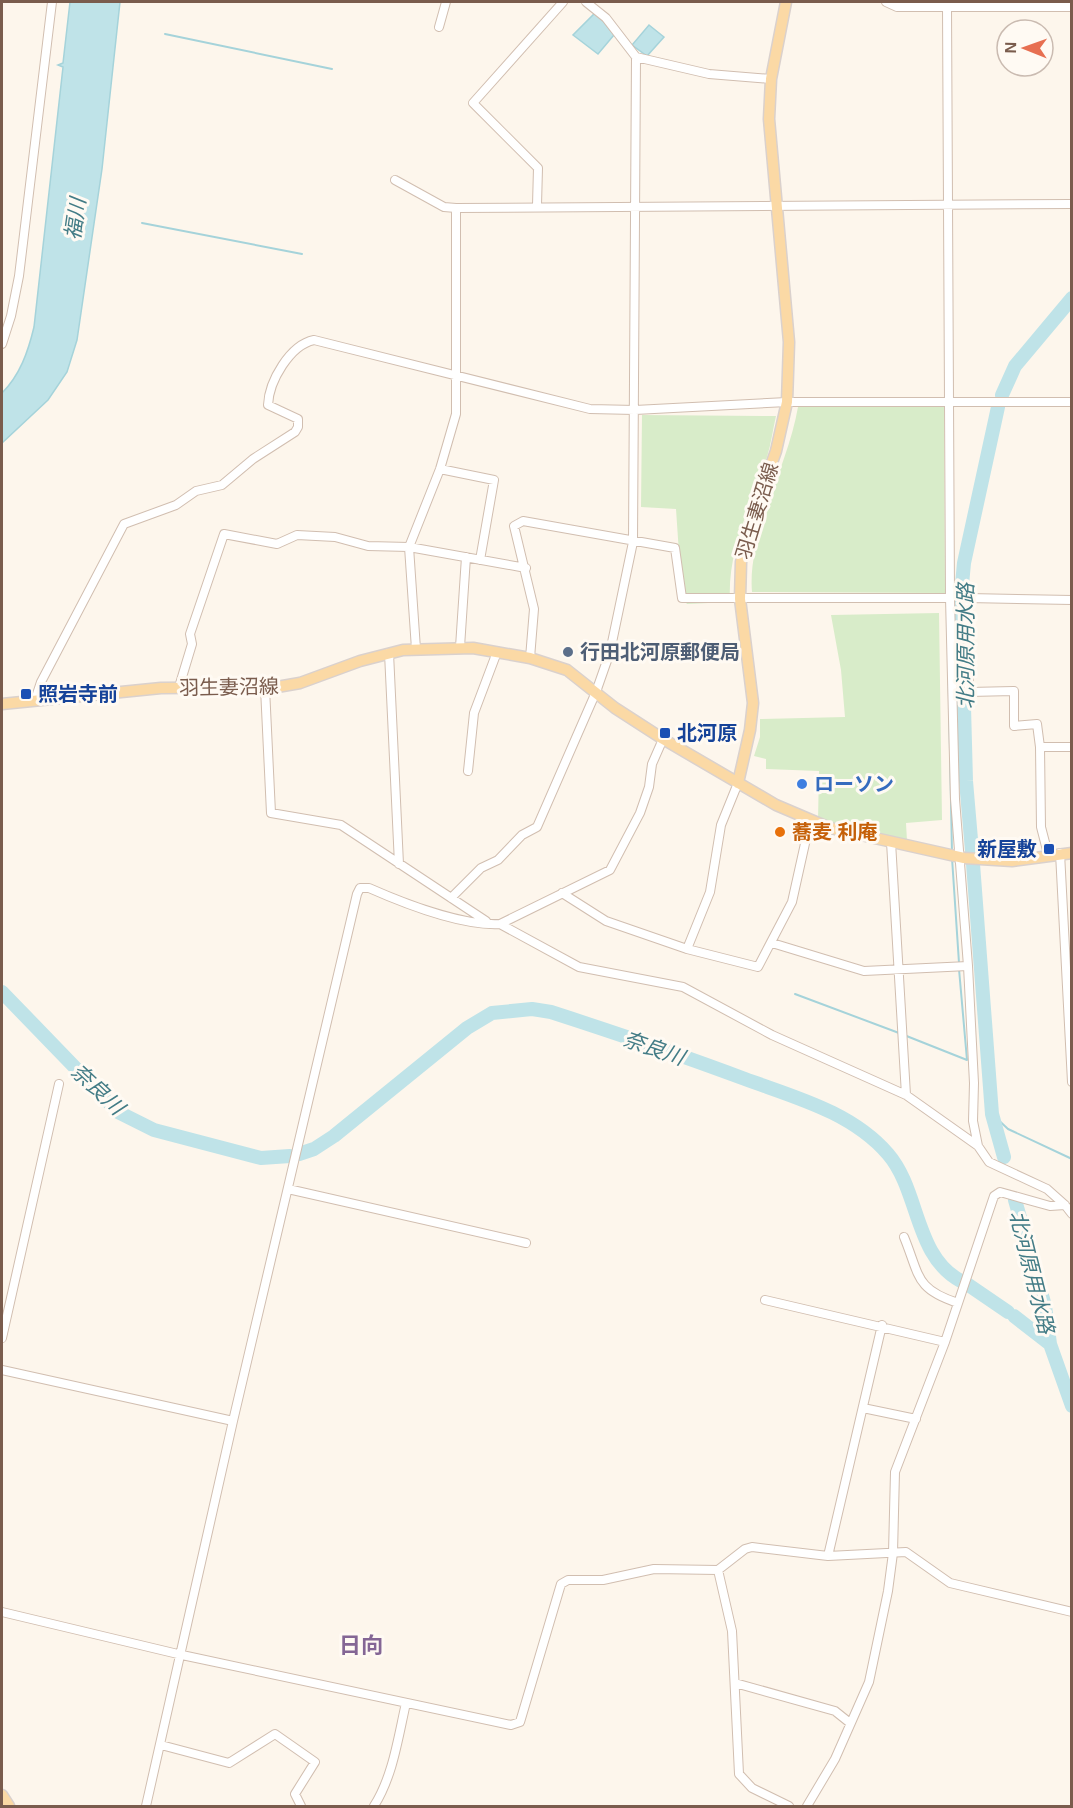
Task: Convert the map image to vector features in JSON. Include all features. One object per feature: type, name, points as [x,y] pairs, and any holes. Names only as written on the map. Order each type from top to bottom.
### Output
[{"type":"main road","name":"羽生妻沼線","points":[[2,704],[179,687],[265,688],[300,683],[389,653],[460,647],[530,658],[567,670],[620,712],[738,783],[750,730],[753,703],[739,580],[745,542],[776,451],[787,402],[789,342],[769,133],[771,79],[786,2]]},
{"type":"main road","points":[[738,783],[810,821],[963,858],[1012,861],[1066,853]]},
{"type":"main road","points":[[2,1795],[9,1806]]},
{"type":"street","points":[[2,344],[11,316],[19,276],[52,2]]},
{"type":"street","points":[[439,27],[446,2]]},
{"type":"street","points":[[537,205],[538,168],[473,103],[563,2]]},
{"type":"street","points":[[451,898],[481,868],[498,860],[522,835],[537,827],[596,692],[610,651],[633,542],[636,57],[606,18],[586,2]]},
{"type":"street","points":[[886,2],[897,7],[947,4],[1071,7]]},
{"type":"street","points":[[947,4],[950,598],[956,799],[963,858],[974,1083],[973,1120],[978,1146]]},
{"type":"street","points":[[636,57],[709,74],[771,79]]},
{"type":"street","points":[[394,180],[444,207],[456,208],[537,205],[1071,204]]},
{"type":"street","points":[[416,649],[409,547],[440,469],[456,414],[456,208]]},
{"type":"street","points":[[35,700],[41,682],[124,524],[176,505],[196,490],[222,485],[253,459],[295,432],[298,419],[268,405],[268,393],[295,351],[315,340],[590,409],[635,410],[787,402],[1071,402]]},
{"type":"street","points":[[440,469],[494,480],[480,560]]},
{"type":"street","points":[[530,658],[534,609],[526,568],[514,526],[523,521],[675,548],[682,598],[950,598]]},
{"type":"street","points":[[179,687],[192,644],[190,634],[224,534],[277,544],[297,535],[335,537],[368,546],[409,547],[526,568]]},
{"type":"street","points":[[460,647],[466,557]]},
{"type":"street","points":[[1048,854],[1041,827],[1040,747],[1037,724],[1014,726],[1014,691],[969,692],[968,598],[1071,600]]},
{"type":"street","points":[[468,771],[474,713],[497,652]]},
{"type":"street","points":[[389,653],[399,864]]},
{"type":"street","points":[[265,688],[271,813],[341,825],[495,925],[579,968],[683,987],[772,1035],[906,1095],[978,1146],[989,1162],[1047,1189],[1065,1204],[1071,1214]]},
{"type":"street","points":[[146,1806],[291,1171],[360,888],[369,888],[403,903],[495,925],[610,870],[640,813],[650,788],[652,764],[663,739]]},
{"type":"street","points":[[1040,747],[1071,747]]},
{"type":"street","points":[[687,949],[710,892],[721,825],[738,783]]},
{"type":"street","points":[[562,893],[606,921],[687,949],[758,967],[792,902],[810,821]]},
{"type":"street","points":[[891,842],[906,1095]]},
{"type":"street","points":[[1066,853],[1071,1082]]},
{"type":"street","points":[[772,943],[864,971],[968,966]]},
{"type":"street","points":[[2,1338],[59,1084]]},
{"type":"street","points":[[288,1189],[526,1243]]},
{"type":"street","points":[[807,1806],[835,1759],[869,1682],[882,1629],[893,1553],[895,1472],[945,1342],[994,1196],[1000,1192],[1050,1206],[1065,1204]]},
{"type":"street","points":[[904,1237],[924,1286],[933,1295],[959,1300]]},
{"type":"street","points":[[765,1300],[882,1325],[945,1342]]},
{"type":"street","points":[[828,1556],[882,1325]]},
{"type":"street","points":[[2,1370],[233,1421]]},
{"type":"street","points":[[863,1408],[916,1419]]},
{"type":"street","points":[[2,1612],[182,1655],[516,1724],[519,1722],[561,1584],[568,1580],[603,1580],[654,1569],[718,1570],[752,1547],[828,1556],[906,1552],[950,1583],[1071,1612]]},
{"type":"street","points":[[718,1570],[730,1615],[740,1779],[752,1788],[789,1806]]},
{"type":"street","points":[[735,1683],[835,1710],[850,1723]]},
{"type":"street","points":[[374,1806],[383,1790],[391,1766],[406,1703]]},
{"type":"street","points":[[161,1745],[229,1763],[275,1734],[315,1762],[295,1794],[301,1806]]},
{"type":"green space","points":[[944,404],[945,593],[752,592],[752,570],[756,547],[793,430],[798,407]]},
{"type":"green space","points":[[642,415],[776,416],[767,457],[736,546],[732,564],[730,602],[687,604],[682,598],[676,509],[641,507]]},
{"type":"green space","points":[[939,613],[942,820],[906,823],[907,841],[818,820],[819,771],[766,769],[766,759],[754,756],[760,737],[760,719],[845,717],[841,670],[831,615]]},
{"type":"water","name":"福川","points":[[70,2],[120,2],[102,169],[77,340],[67,372],[48,400],[2,443],[2,393],[14,379],[23,363],[34,327],[63,67],[58,65],[63,63]]},
{"type":"water","points":[[596,12],[614,35],[598,54],[573,35]]},
{"type":"water","points":[[649,25],[664,37],[647,56],[632,45]]},
{"type":"waterway","points":[[165,34],[332,69]]},
{"type":"waterway","points":[[142,223],[302,254]]},
{"type":"waterway","name":"北河原用水路","points":[[1002,395],[1015,366],[1072,298]]},
{"type":"waterway","name":"北河原用水路","points":[[972,851],[966,781],[961,595],[964,563],[998,407]]},
{"type":"waterway","points":[[948,648],[952,853]]},
{"type":"waterway","points":[[952,858],[959,963]]},
{"type":"waterway","name":"北河原用水路","points":[[973,864],[992,1114],[1004,1157]]},
{"type":"waterway","points":[[904,1035],[967,1060],[959,969]]},
{"type":"waterway","name":"奈良川","points":[[2,992],[118,1112],[154,1130],[261,1158],[290,1156]]},
{"type":"waterway","points":[[795,994],[899,1033]]},
{"type":"waterway","name":"奈良川","points":[[299,1154],[314,1149],[334,1136],[467,1028],[492,1013],[532,1009],[551,1012],[802,1100],[857,1127],[874,1139],[888,1154],[906,1186],[934,1256],[946,1270],[961,1281]]},
{"type":"waterway","points":[[992,1114],[1008,1129],[1072,1159]]},
{"type":"waterway","name":"北河原用水路","points":[[1015,1200],[1045,1306],[1050,1344],[1072,1406]]},
{"type":"waterway","name":"奈良川","points":[[967,1284],[1008,1312]]},
{"type":"waterway","name":"奈良川","points":[[1014,1316],[1050,1344]]},
{"type":"place","name":"行田北河原郵便局","points":[[568,652]]},
{"type":"place","name":"照岩寺前","points":[[26,694]]},
{"type":"place","name":"北河原","points":[[665,733]]},
{"type":"place","name":"ローソン","points":[[802,784]]},
{"type":"place","name":"蕎麦 利庵","points":[[780,832]]},
{"type":"place","name":"新屋敷","points":[[1049,849]]},
{"type":"district","name":"日向","points":[[361,1645]]}]
